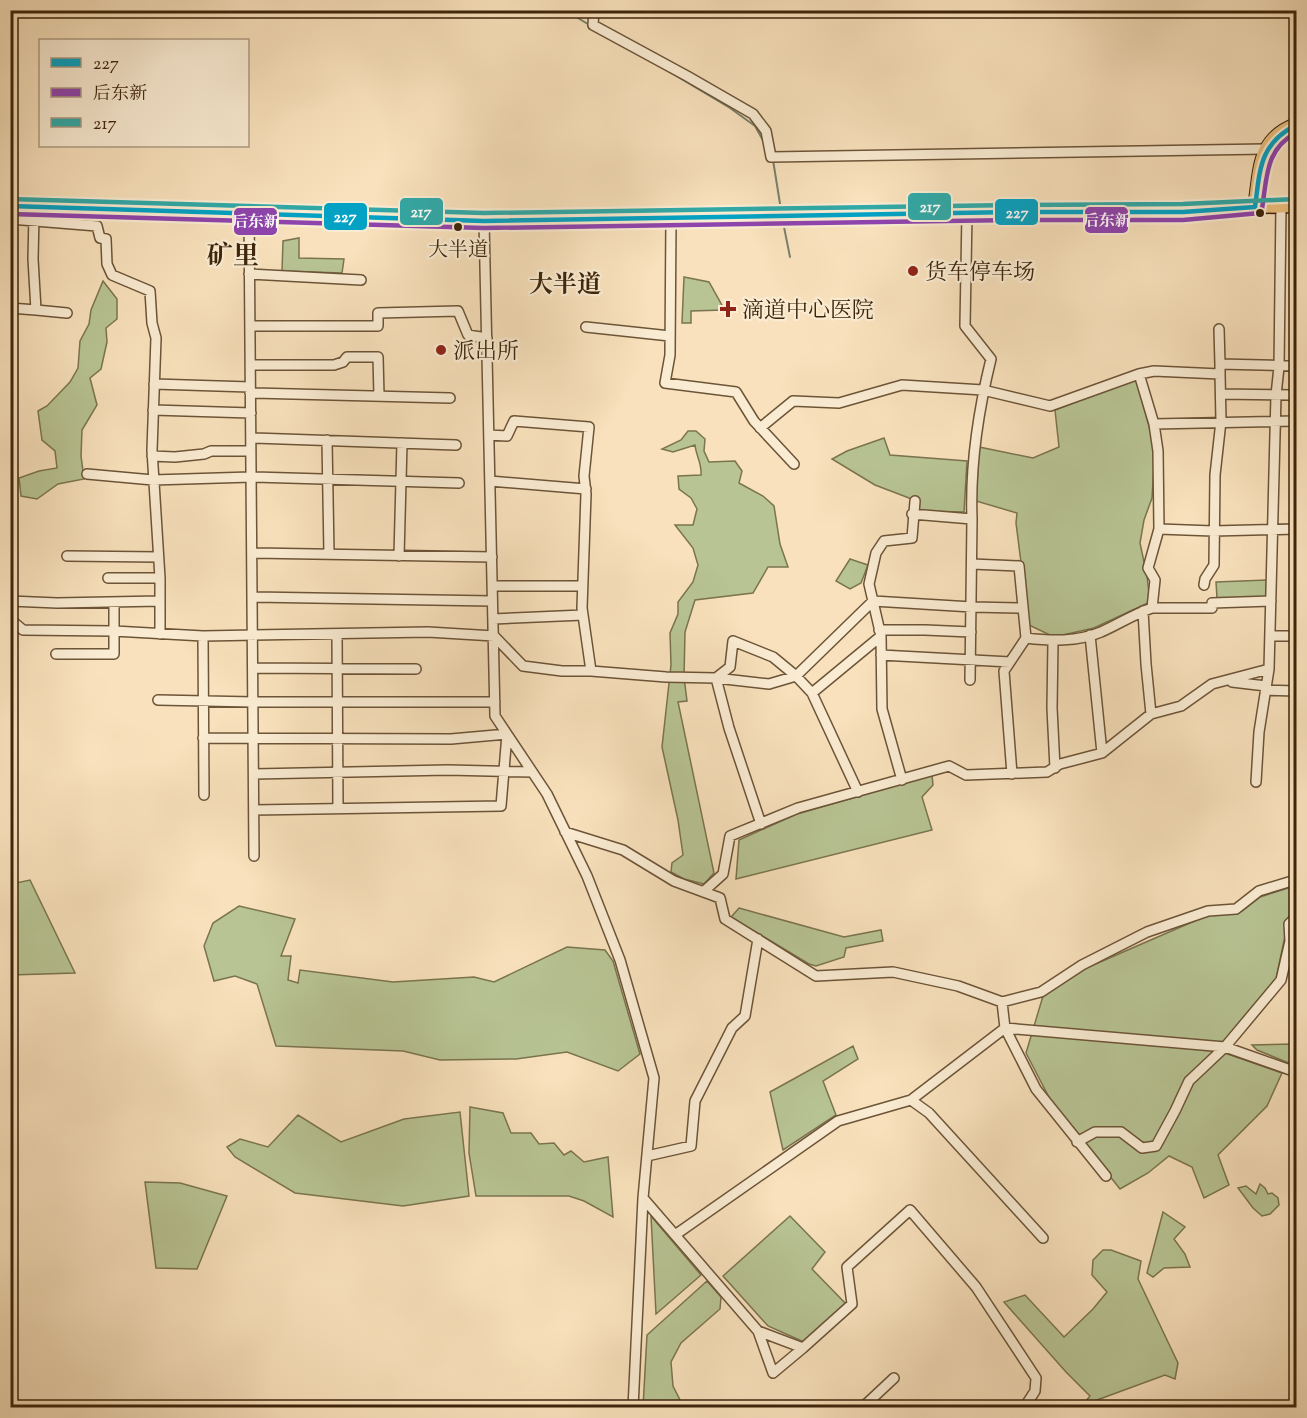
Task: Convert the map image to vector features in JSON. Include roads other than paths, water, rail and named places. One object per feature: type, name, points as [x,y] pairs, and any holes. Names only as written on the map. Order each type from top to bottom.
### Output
[{"type":"highway","points":[[10,206],[34,213],[249,213],[484,220],[1183,212],[1255,207],[1265,149],[1283,130],[1296,125]]},
{"type":"highway","points":[[1227,209],[1252,195],[1259,181]]},
{"type":"main road","points":[[1255,207],[1296,206]]},
{"type":"street","points":[[594,10],[593,25],[687,75],[753,114],[766,131],[771,157],[1265,149]]},
{"type":"street","points":[[1256,782],[1258,732],[1269,669],[1275,421],[1279,367],[1281,206]]},
{"type":"street","points":[[34,213],[33,259],[36,310]]},
{"type":"street","points":[[10,219],[34,213],[96,226],[100,238],[106,239],[107,264],[112,275],[150,291],[152,322],[156,338],[152,456],[160,578],[160,634]]},
{"type":"street","points":[[249,213],[255,856]]},
{"type":"street","points":[[967,213],[964,326],[991,359],[978,414],[970,486],[972,519],[970,680]]},
{"type":"street","points":[[671,218],[670,355],[665,383],[736,392],[760,428],[794,464]]},
{"type":"street","points":[[484,220],[495,716],[547,794],[587,876],[620,960],[654,1078],[643,1198],[633,1407]]},
{"type":"street","points":[[249,274],[361,280]]},
{"type":"street","points":[[10,308],[67,312]]},
{"type":"street","points":[[250,326],[378,326],[378,313],[458,311],[468,335],[487,338]]},
{"type":"street","points":[[586,327],[670,336]]},
{"type":"street","points":[[1204,585],[1214,565],[1215,475],[1221,421],[1219,329]]},
{"type":"street","points":[[250,365],[334,365],[343,362],[348,357],[378,357],[379,396]]},
{"type":"street","points":[[760,428],[793,400],[839,403],[903,385],[983,390],[1050,406],[1139,374],[1154,371],[1296,366]]},
{"type":"street","points":[[1139,374],[1154,423],[1158,451],[1159,529],[1148,568],[1155,580],[1148,609],[1146,664],[1151,714]]},
{"type":"street","points":[[154,384],[450,398]]},
{"type":"street","points":[[1221,394],[1296,395]]},
{"type":"street","points":[[153,410],[251,413]]},
{"type":"street","points":[[489,435],[507,436],[514,420],[590,427],[584,476],[586,489],[583,615],[591,671]]},
{"type":"street","points":[[1154,423],[1296,421]]},
{"type":"street","points":[[251,438],[456,445]]},
{"type":"street","points":[[327,440],[329,554]]},
{"type":"street","points":[[399,556],[402,443]]},
{"type":"street","points":[[152,456],[175,457],[212,452],[251,451]]},
{"type":"street","points":[[87,474],[153,480],[251,477],[459,483]]},
{"type":"street","points":[[490,481],[586,489]]},
{"type":"street","points":[[902,780],[882,709],[880,633],[869,584],[876,553],[884,541],[912,538],[912,514],[915,501]]},
{"type":"street","points":[[912,514],[972,519]]},
{"type":"street","points":[[1159,529],[1214,531],[1296,529]]},
{"type":"street","points":[[252,553],[492,557]]},
{"type":"street","points":[[67,556],[158,557]]},
{"type":"street","points":[[972,564],[1019,566],[1026,638],[1004,671],[1012,774]]},
{"type":"street","points":[[108,578],[160,578]]},
{"type":"street","points":[[492,586],[583,586]]},
{"type":"street","points":[[252,597],[492,601]]},
{"type":"street","points":[[10,601],[57,603],[160,601]]},
{"type":"street","points":[[10,619],[23,630],[114,631],[202,636],[428,632],[494,636],[523,666],[562,671],[591,671],[666,678],[716,678],[769,684],[796,676],[873,601],[1022,608]]},
{"type":"street","points":[[1026,638],[1053,641],[1099,633],[1148,609],[1212,608],[1212,603],[1271,601]]},
{"type":"street","points":[[56,654],[114,654],[114,602]]},
{"type":"street","points":[[493,619],[583,615]]},
{"type":"street","points":[[812,693],[880,633],[925,630],[971,632]]},
{"type":"street","points":[[1090,634],[1102,753]]},
{"type":"street","points":[[337,635],[338,808]]},
{"type":"street","points":[[202,636],[204,795]]},
{"type":"street","points":[[1270,636],[1296,636]]},
{"type":"street","points":[[716,678],[730,667],[733,640],[773,657],[812,693],[858,792]]},
{"type":"street","points":[[1053,641],[1052,708],[1055,768]]},
{"type":"street","points":[[881,655],[1010,662]]},
{"type":"street","points":[[253,668],[416,669]]},
{"type":"street","points":[[703,892],[723,874],[729,836],[798,808],[949,766],[966,776],[1047,772],[1060,764],[1102,753],[1151,714],[1181,706],[1212,684],[1269,669]]},
{"type":"street","points":[[716,678],[729,728],[761,824]]},
{"type":"street","points":[[1227,681],[1296,691]]},
{"type":"street","points":[[158,700],[495,702]]},
{"type":"street","points":[[203,738],[451,739],[507,734]]},
{"type":"street","points":[[254,810],[501,806],[507,734]]},
{"type":"street","points":[[254,774],[448,770],[532,772]]},
{"type":"street","points":[[565,832],[623,850],[674,881],[720,898],[725,920],[816,976],[893,972],[958,986],[1002,1002],[1041,992],[1082,965],[1147,932],[1209,911],[1236,909],[1259,891],[1292,881],[1296,884]]},
{"type":"street","points":[[1077,1142],[1095,1132],[1121,1132],[1142,1148],[1156,1146],[1189,1081],[1225,1047],[1281,980],[1290,941],[1289,924],[1296,917]]},
{"type":"street","points":[[647,1156],[691,1146],[695,1101],[732,1028],[745,1016],[758,939]]},
{"type":"street","points":[[1002,1002],[1005,1028],[1036,1089],[1106,1176]]},
{"type":"street","points":[[675,1234],[838,1121],[911,1100],[1005,1028],[1225,1047],[1296,1072]]},
{"type":"street","points":[[911,1100],[929,1113],[1043,1238]]},
{"type":"street","points":[[643,1198],[758,1331],[773,1373],[852,1304],[847,1267],[910,1210],[976,1287],[1036,1378],[1035,1391],[1024,1407]]},
{"type":"street","points":[[758,1331],[803,1348]]},
{"type":"street","points":[[862,1407],[894,1378]]},
{"type":"waterway","points":[[565,10],[591,26]]},
{"type":"waterway","points":[[653,62],[730,108],[755,126],[765,144]]},
{"type":"waterway","points":[[773,160],[781,210]]},
{"type":"waterway","points":[[783,222],[790,257]]},
{"type":"place","name":"大半道","points":[[458,227]]},
{"type":"place","name":"货车停车场","points":[[913,271]]},
{"type":"place","name":"滴道中心医院","points":[[728,309]]},
{"type":"place","name":"派出所","points":[[441,350]]},
{"type":"district","name":"矿里","points":[[233,255]]},
{"type":"district","name":"大半道","points":[[565,284]]}]
